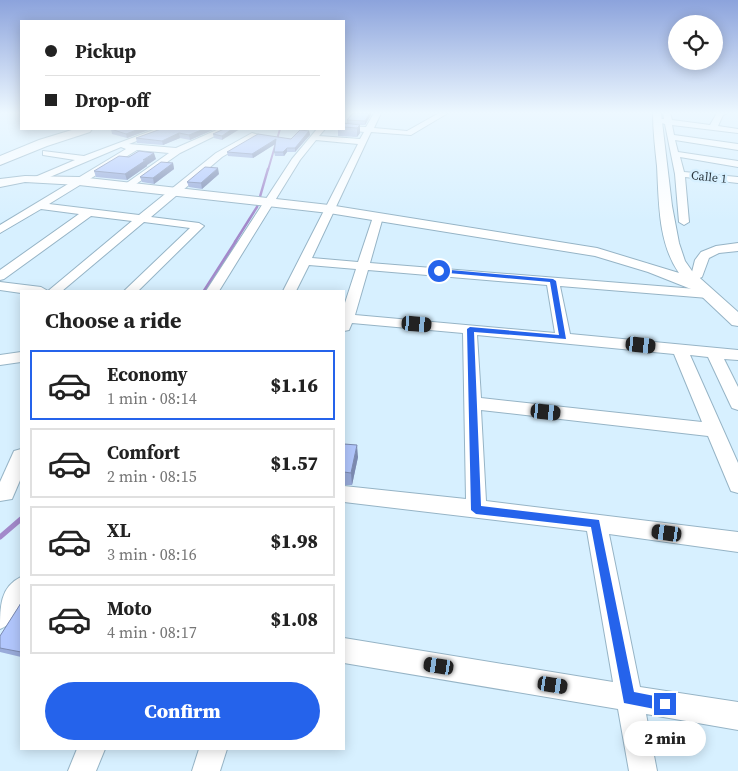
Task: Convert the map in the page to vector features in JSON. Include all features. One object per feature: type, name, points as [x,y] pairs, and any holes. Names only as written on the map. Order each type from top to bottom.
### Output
[{"type":"main road","points":[[0,157],[22,149]]},
{"type":"main road","points":[[0,161],[29,149]]},
{"type":"street","points":[[38,179],[109,149]]},
{"type":"street","points":[[0,230],[132,149]]},
{"type":"street","points":[[156,149],[177,151]]},
{"type":"street","points":[[126,187],[182,149]]},
{"type":"street","points":[[55,290],[219,155],[230,149]]},
{"type":"street","points":[[214,290],[261,202],[304,149]]},
{"type":"street","points":[[290,290],[359,149]]},
{"type":"street","points":[[665,149],[672,242],[678,260],[692,278],[738,321]]},
{"type":"street","points":[[674,149],[680,174],[684,222]]},
{"type":"street","points":[[46,153],[85,159]]},
{"type":"street","points":[[675,154],[738,164]]},
{"type":"street","name":"Calle 1","points":[[680,174],[738,181]]},
{"type":"street","points":[[0,184],[17,180],[38,179],[79,181],[329,209],[597,252],[653,269],[706,291]]},
{"type":"street","points":[[40,206],[199,226],[132,290]]},
{"type":"street","points":[[0,276],[89,212]]},
{"type":"street","points":[[378,217],[345,323],[470,329],[738,355]]},
{"type":"street","points":[[692,278],[698,274],[699,260],[703,256],[724,248],[738,247]]},
{"type":"street","points":[[304,260],[706,291]]},
{"type":"street","points":[[553,280],[563,337]]},
{"type":"street","points":[[0,286],[33,290]]},
{"type":"street","points":[[470,329],[476,510]]},
{"type":"street","points":[[680,349],[738,485]]},
{"type":"street","points":[[714,353],[738,404]]},
{"type":"street","points":[[0,360],[20,357]]},
{"type":"street","points":[[472,403],[714,430]]},
{"type":"street","points":[[0,493],[4,493],[20,458]]},
{"type":"street","points":[[345,494],[596,523],[738,542]]},
{"type":"street","points":[[596,523],[643,771]]},
{"type":"street","points":[[0,617],[20,589]]},
{"type":"street","points":[[345,650],[738,716]]},
{"type":"street","points":[[82,771],[91,750]]},
{"type":"street","points":[[206,771],[213,750]]},
{"type":"building","points":[[232,149],[260,149],[252,154],[227,152]]},
{"type":"building","points":[[274,149],[286,149],[283,152],[274,152]]},
{"type":"building","points":[[139,151],[154,153],[125,174],[94,171],[119,156],[129,157]]},
{"type":"building","points":[[161,162],[173,163],[153,178],[140,177]]},
{"type":"building","points":[[205,167],[218,168],[201,183],[187,182]]},
{"type":"building","points":[[345,444],[357,445],[351,473],[345,472]]},
{"type":"building","points":[[20,605],[20,652],[0,648],[0,636]]},
{"type":"waterway","points":[[268,170],[274,149]]},
{"type":"waterway","points":[[235,242],[257,207],[268,169]]},
{"type":"waterway","points":[[205,290],[236,241]]},
{"type":"waterway","points":[[0,537],[20,520]]},
{"type":"route","points":[[439,271],[553,281],[563,337],[470,329],[476,510],[596,523],[629,698],[665,704]]}]
